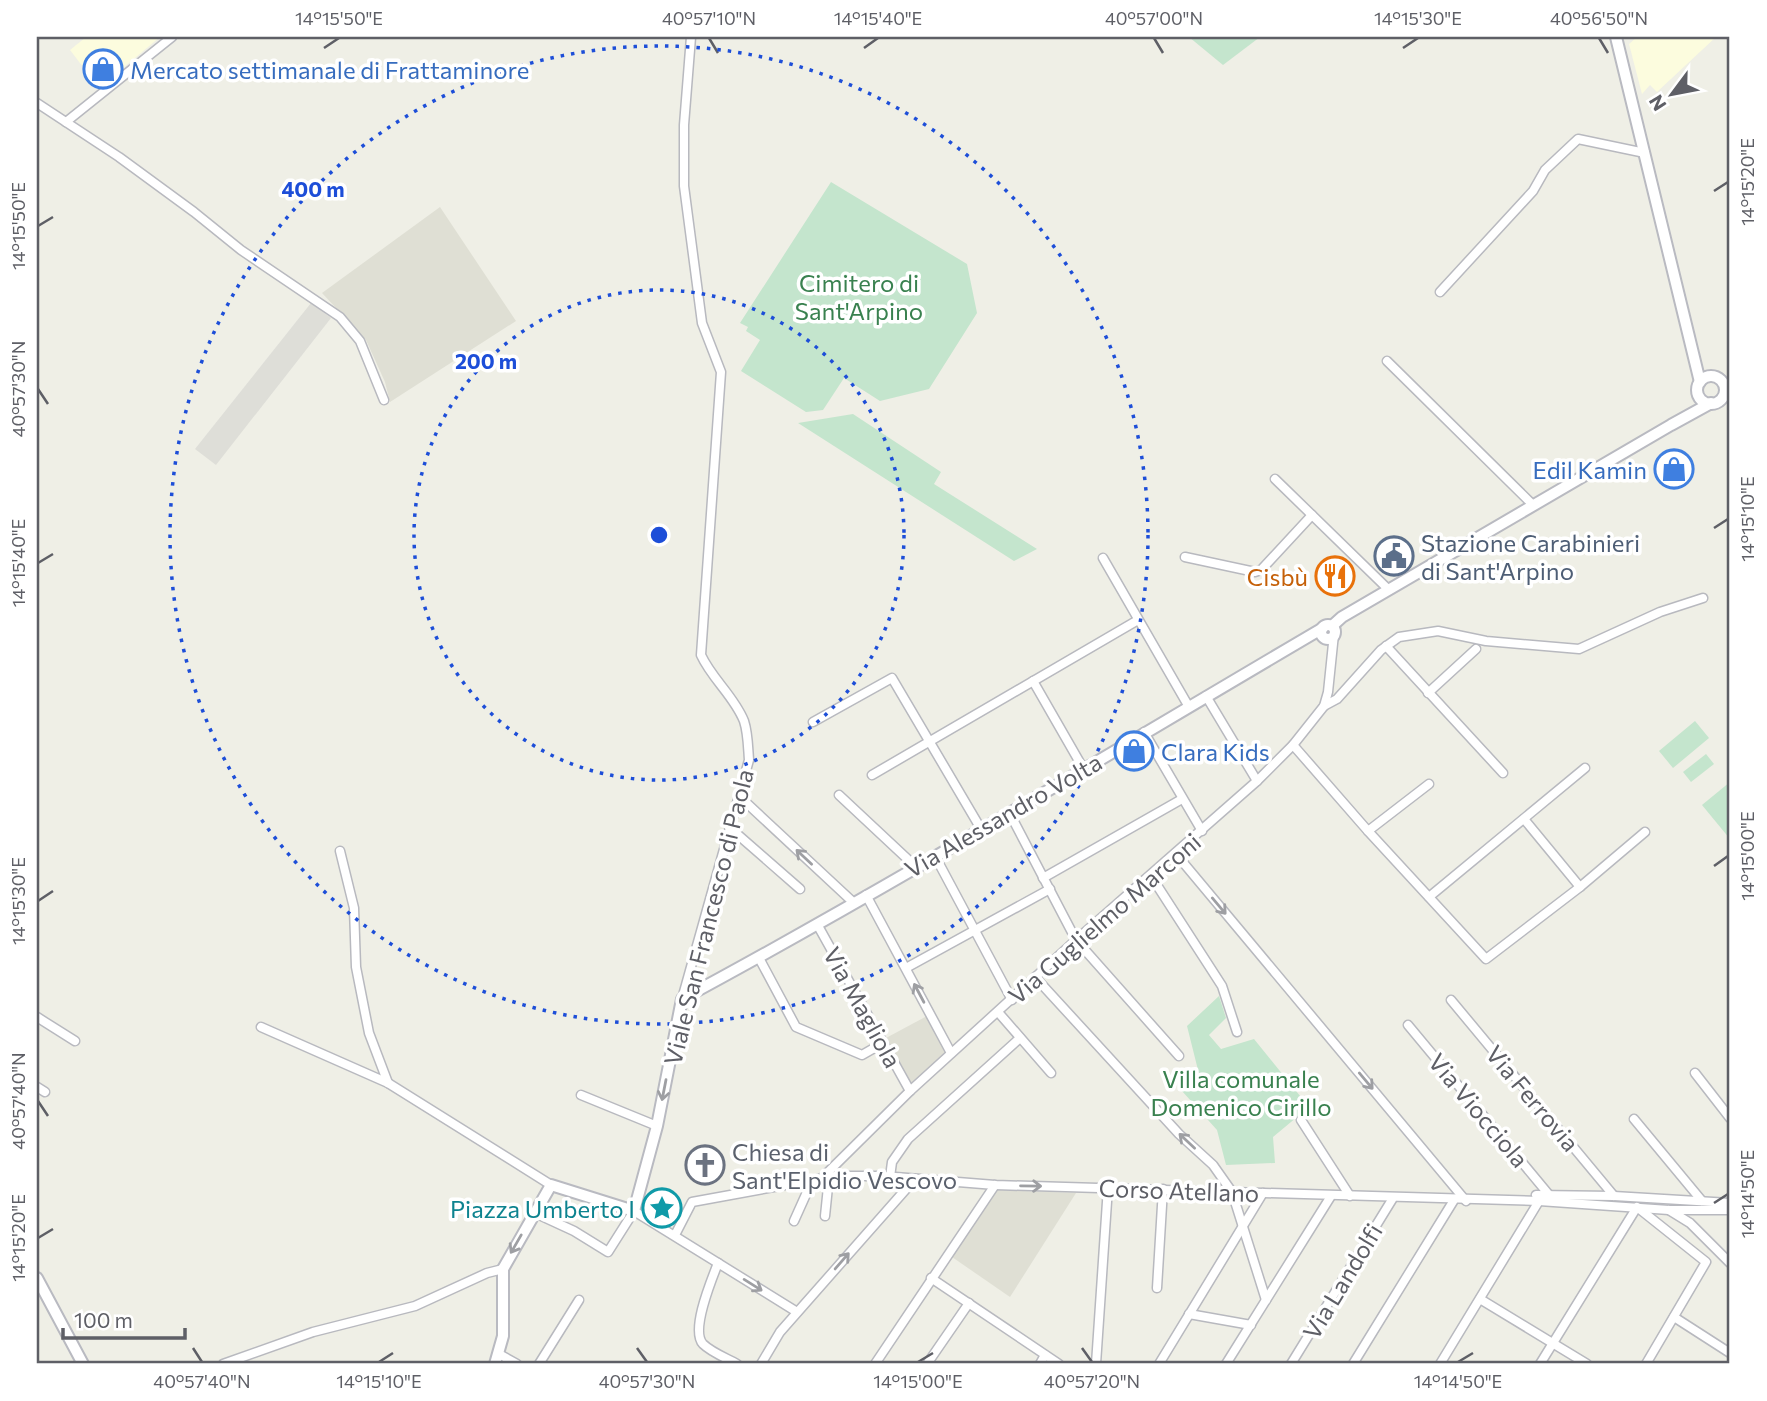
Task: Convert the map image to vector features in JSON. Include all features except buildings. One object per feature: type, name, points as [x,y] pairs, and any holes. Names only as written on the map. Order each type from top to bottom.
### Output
[{"type":"street","points":[[66,122],[172,37]]},
{"type":"street","name":"Viale San Francesco di Paola","points":[[634,1211],[657,1126],[682,999],[749,760],[744,722],[733,701],[705,665],[701,654],[721,372],[702,323],[684,186],[684,125],[691,37]]},
{"type":"street","points":[[1616,37],[1690,337],[1700,382],[1699,395],[1703,401],[1711,403],[1726,396],[1727,384],[1711,376],[1705,369],[1690,337]]},
{"type":"street","points":[[37,103],[151,180],[241,250],[340,317],[360,341],[384,400]]},
{"type":"street","points":[[1440,292],[1533,191],[1545,170],[1578,139],[1645,153]]},
{"type":"street","points":[[1387,361],[1533,505]]},
{"type":"street","points":[[1700,382],[1711,376]]},
{"type":"street","name":"Via Alessandro Volta","points":[[1671,425],[1692,406],[1699,395]]},
{"type":"street","name":"Via Alessandro Volta","points":[[682,999],[759,958],[1206,696],[1329,632],[1342,617],[1711,403]]},
{"type":"street","points":[[1275,479],[1389,590]]},
{"type":"street","points":[[1185,557],[1255,572],[1261,570],[1312,515]]},
{"type":"street","points":[[1103,558],[1189,707]]},
{"type":"street","points":[[1324,706],[1336,699],[1386,646],[1399,637],[1438,631],[1486,642],[1579,649],[1660,612],[1703,598]]},
{"type":"street","points":[[873,775],[1138,620]]},
{"type":"street","name":"Via Guglielmo Marconi","points":[[820,1179],[951,1053],[1257,782],[1293,745],[1324,706],[1332,649],[1329,632]]},
{"type":"street","points":[[1386,646],[1503,773]]},
{"type":"street","points":[[1428,693],[1476,649]]},
{"type":"street","points":[[813,722],[892,678],[981,829]]},
{"type":"street","points":[[1033,681],[1083,768]]},
{"type":"street","points":[[1206,696],[1257,782]]},
{"type":"street","points":[[1144,733],[1202,831]]},
{"type":"street","points":[[1293,745],[1486,959],[1580,887],[1645,832]]},
{"type":"street","points":[[1429,897],[1585,768]]},
{"type":"street","points":[[1368,831],[1429,784]]},
{"type":"street","points":[[839,795],[916,867]]},
{"type":"street","points":[[739,796],[854,903]]},
{"type":"street","points":[[1043,878],[1182,799]]},
{"type":"street","points":[[1009,812],[1076,940],[1179,1056]]},
{"type":"street","points":[[1524,819],[1580,887]]},
{"type":"street","points":[[729,827],[800,889]]},
{"type":"street","points":[[340,852],[354,908],[356,967],[369,1033],[388,1083]]},
{"type":"street","points":[[1176,854],[1466,1200]]},
{"type":"street","points":[[935,856],[1012,1000]]},
{"type":"street","points":[[1151,876],[1222,986],[1237,1032]]},
{"type":"street","points":[[906,968],[1050,889]]},
{"type":"street","points":[[866,895],[951,1053]]},
{"type":"street","name":"Via Magliola","points":[[817,924],[910,1091]]},
{"type":"street","points":[[759,958],[796,1027],[862,1055],[883,1043]]},
{"type":"street","points":[[1035,977],[1179,1134],[1213,1165],[1233,1192],[1266,1300]]},
{"type":"street","name":"Via Ferrovia","points":[[1451,1000],[1614,1196]]},
{"type":"street","points":[[998,1012],[1051,1073]]},
{"type":"street","points":[[37,1017],[75,1041]]},
{"type":"street","name":"Via Viocciola","points":[[1408,1025],[1550,1196]]},
{"type":"street","points":[[261,1027],[388,1083],[551,1185],[634,1211],[797,1312]]},
{"type":"street","points":[[890,1177],[892,1162],[908,1139],[1020,1038]]},
{"type":"street","points":[[1695,1073],[1730,1118]]},
{"type":"street","points":[[581,1095],[657,1126]]},
{"type":"street","points":[[1634,1119],[1702,1201]]},
{"type":"street","points":[[1301,1120],[1350,1196]]},
{"type":"street","points":[[836,1164],[849,1176]]},
{"type":"street","name":"Corso Atellano","points":[[675,1235],[692,1202],[849,1176],[995,1185],[1539,1201],[1669,1210],[1730,1210]]},
{"type":"street","points":[[820,1179],[825,1216]]},
{"type":"street","points":[[794,1221],[820,1179]]},
{"type":"street","points":[[761,1364],[780,1332],[914,1180]]},
{"type":"street","points":[[517,1364],[497,1359],[503,1336],[503,1269],[551,1185]]},
{"type":"street","points":[[875,1364],[995,1185]]},
{"type":"street","points":[[1096,1364],[1108,1187]]},
{"type":"street","points":[[1157,1288],[1163,1189]]},
{"type":"street","points":[[1159,1364],[1263,1193]]},
{"type":"street","points":[[1440,1364],[1539,1201],[1536,1195],[1614,1196],[1730,1203]]},
{"type":"street","points":[[1226,1364],[1331,1196]]},
{"type":"street","name":"Via Landolfi","points":[[1291,1364],[1393,1198]]},
{"type":"street","points":[[1353,1364],[1454,1200]]},
{"type":"street","points":[[1540,1364],[1637,1207],[1706,1262],[1646,1364]]},
{"type":"street","points":[[1669,1210],[1690,1223],[1730,1263]]},
{"type":"street","points":[[535,1213],[574,1231],[608,1252],[634,1211]]},
{"type":"street","points":[[718,1263],[702,1309],[700,1338],[704,1344],[737,1364]]},
{"type":"street","points":[[223,1364],[245,1361],[313,1332],[415,1306],[487,1273],[503,1269]]},
{"type":"street","points":[[37,1278],[83,1364]]},
{"type":"street","points":[[931,1278],[1059,1364]]},
{"type":"street","points":[[1480,1299],[1587,1364]]},
{"type":"street","points":[[539,1364],[579,1300]]},
{"type":"street","points":[[927,1364],[969,1303]]},
{"type":"street","points":[[1189,1314],[1251,1325]]},
{"type":"street","points":[[1674,1317],[1730,1353]]},
{"type":"street","points":[[1040,1364],[1045,1355]]},
{"type":"shaded area","name":"Mercato settimanale di Frattaminore","points":[[86,37],[160,37],[99,88],[70,50]]},
{"type":"shaded area","points":[[1637,37],[1716,37],[1657,92],[1650,85],[1642,94],[1629,44]]},
{"type":"shaded area","points":[[440,207],[516,321],[390,402],[385,382],[366,340],[322,293]]},
{"type":"shaded area","points":[[311,303],[331,318],[216,465],[195,449]]},
{"type":"shaded area","points":[[927,1016],[947,1052],[912,1084],[909,1083],[886,1038]]},
{"type":"shaded area","points":[[997,1190],[1076,1193],[1010,1297],[952,1257]]},
{"type":"green space","points":[[1189,37],[1260,37],[1223,65]]},
{"type":"green space","name":"Cimitero di Sant'Arpino","points":[[831,182],[967,264],[977,313],[929,389],[880,401],[844,378],[823,410],[806,412],[741,371],[760,340],[746,331],[748,327],[740,323]]},
{"type":"green space","points":[[853,414],[941,472],[934,484],[1037,549],[1014,561],[798,423]]},
{"type":"green space","points":[[1695,721],[1709,738],[1673,768],[1659,751]]},
{"type":"green space","points":[[1706,754],[1714,764],[1691,782],[1683,772]]},
{"type":"green space","points":[[1730,782],[1730,839],[1702,805]]},
{"type":"green space","name":"Villa comunale Domenico Cirillo","points":[[1219,996],[1226,1018],[1209,1035],[1221,1049],[1254,1039],[1309,1107],[1273,1137],[1275,1163],[1226,1165],[1217,1130],[1182,1091],[1199,1074],[1187,1026]]},
{"type":"place","name":"Mercato settimanale di Frattaminore","points":[[103,69]]},
{"type":"place","name":"Edil Kamin","points":[[1674,469]]},
{"type":"place","name":"Stazione Carabinieri di Sant'Arpino","points":[[1394,556]]},
{"type":"place","name":"Cisbù","points":[[1335,576]]},
{"type":"place","name":"Clara Kids","points":[[1134,751]]},
{"type":"place","name":"Chiesa di Sant'Elpidio Vescovo","points":[[705,1165]]},
{"type":"place","name":"Piazza Umberto I","points":[[662,1208]]}]
